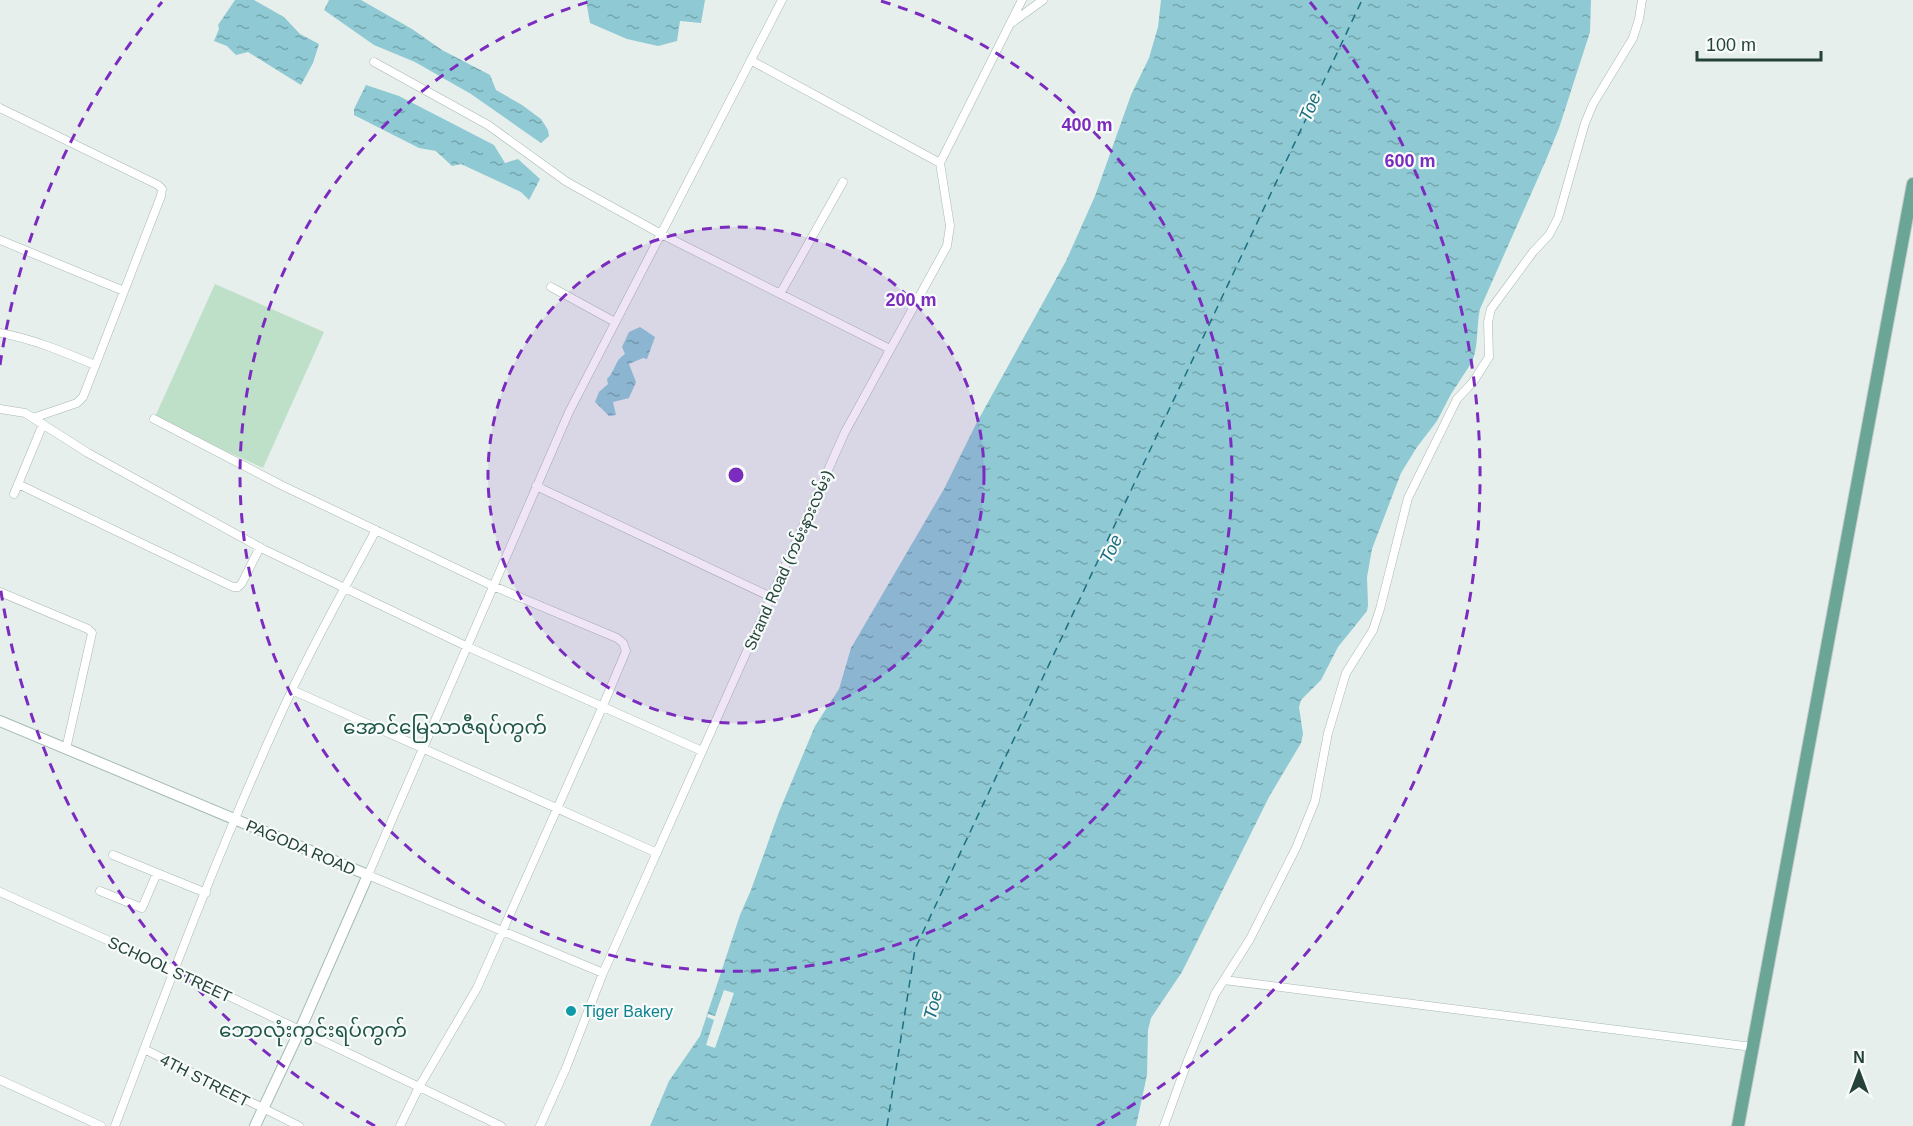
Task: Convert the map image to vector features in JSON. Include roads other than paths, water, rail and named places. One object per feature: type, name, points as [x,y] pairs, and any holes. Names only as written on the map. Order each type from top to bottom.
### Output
[{"type":"main road","points":[[1738,1126],[1913,184]]},
{"type":"main road","name":"PAGODA ROAD","points":[[0,721],[368,875]]},
{"type":"main road","points":[[255,1126],[368,875]]},
{"type":"street","points":[[368,875],[569,412],[782,0]]},
{"type":"street","points":[[752,61],[940,163],[1022,0]]},
{"type":"street","points":[[1009,25],[1043,0]]},
{"type":"street","points":[[1164,1126],[1215,994],[1250,939],[1296,848],[1315,801],[1328,733],[1346,673],[1364,647],[1377,620],[1408,498],[1458,399],[1473,382],[1489,357],[1488,322],[1491,309],[1533,252],[1550,235],[1558,218],[1585,123],[1593,104],[1633,38],[1642,0]]},
{"type":"street","points":[[374,62],[488,124],[567,182],[661,234],[890,349]]},
{"type":"street","points":[[0,108],[160,187],[161,196],[83,397],[77,403],[33,418]]},
{"type":"street","name":"Strand Road (ကမ်းနားလမ်း)","points":[[540,1126],[566,1068],[603,973],[845,432],[946,246],[950,226],[940,163]]},
{"type":"street","points":[[780,294],[843,182]]},
{"type":"street","points":[[0,240],[124,291]]},
{"type":"street","points":[[551,287],[615,322]]},
{"type":"street","points":[[0,333],[52,348],[95,365]]},
{"type":"street","points":[[0,409],[25,413],[88,453],[260,547],[466,646],[702,751]]},
{"type":"street","points":[[154,419],[281,485],[493,586],[617,638],[623,643],[626,651],[477,988],[419,1087],[400,1126]]},
{"type":"street","points":[[14,494],[43,424]]},
{"type":"street","points":[[18,484],[233,587],[238,587],[242,583],[260,547]]},
{"type":"street","points":[[536,486],[771,597]]},
{"type":"street","points":[[115,1126],[174,970],[235,819],[292,690],[376,530]]},
{"type":"street","points":[[0,592],[88,629],[92,633],[66,749]]},
{"type":"street","points":[[292,690],[657,853]]},
{"type":"street","points":[[112,855],[206,893]]},
{"type":"street","points":[[100,891],[142,908],[157,873]]},
{"type":"street","name":"PAGODA ROAD","points":[[368,875],[603,973]]},
{"type":"street","name":"SCHOOL STREET","points":[[0,892],[174,970],[501,1126]]},
{"type":"street","points":[[1224,980],[1752,1047]]},
{"type":"street","name":"4TH STREET","points":[[144,1049],[299,1126]]},
{"type":"street","points":[[0,1080],[101,1126]]},
{"type":"water","points":[[235,0],[254,0],[284,17],[300,34],[319,44],[313,63],[301,85],[248,52],[236,55],[227,46],[214,41],[219,29],[218,25]]},
{"type":"water","points":[[329,0],[361,0],[412,29],[442,50],[490,75],[496,90],[541,119],[549,136],[541,143],[471,94],[415,62],[374,45],[324,10]]},
{"type":"water","points":[[586,0],[705,0],[701,23],[680,21],[677,41],[658,46],[627,39],[590,23]]},
{"type":"water","name":"Toe","points":[[1161,0],[1591,0],[1590,32],[1559,128],[1480,309],[1476,349],[1472,362],[1437,421],[1401,473],[1372,549],[1367,577],[1367,611],[1338,647],[1321,680],[1301,700],[1299,707],[1303,734],[1301,743],[1269,797],[1182,972],[1151,1018],[1148,1030],[1147,1075],[1136,1126],[650,1126],[669,1081],[700,1036],[740,915],[779,812],[815,726],[839,689],[851,648],[944,489],[976,424],[1066,261],[1095,196],[1131,95],[1149,58],[1158,27]]},
{"type":"water","points":[[366,85],[399,96],[494,145],[505,163],[518,159],[540,179],[529,200],[521,192],[461,164],[452,166],[436,151],[419,148],[354,115],[354,109]]},
{"type":"water","points":[[640,327],[655,337],[647,359],[643,358],[629,364],[636,382],[629,398],[613,402],[616,415],[609,416],[595,402],[599,392],[608,384],[607,379],[617,363],[625,354],[622,347],[629,332]]},
{"type":"place","name":"Tiger Bakery","points":[[571,1011]]},
{"type":"district","name":"အောင်မြေသာဇီရပ်ကွက်","points":[[445,727]]},
{"type":"district","name":"ဘောလုံးကွင်းရပ်ကွက်","points":[[313,1030]]}]
